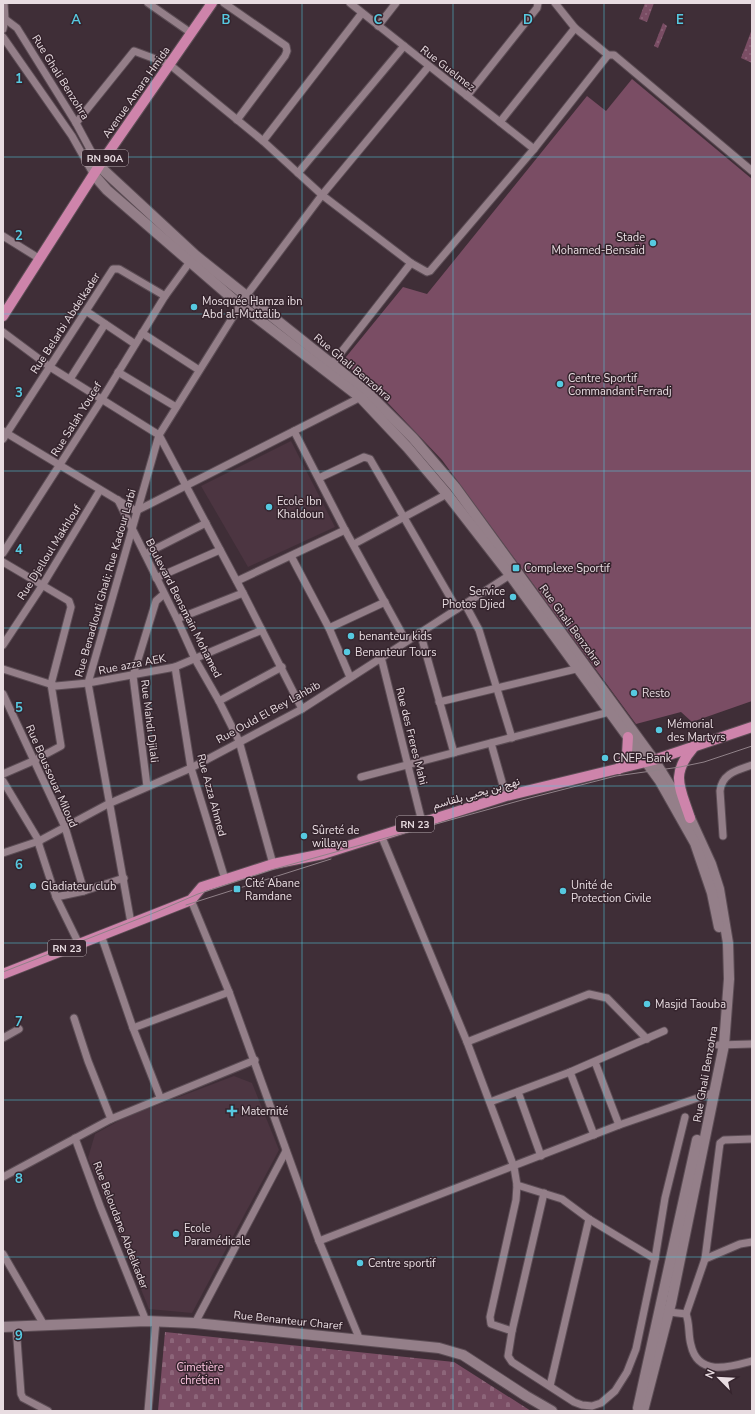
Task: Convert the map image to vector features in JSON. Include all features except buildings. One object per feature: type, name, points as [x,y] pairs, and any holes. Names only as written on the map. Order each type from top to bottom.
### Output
[{"type":"main road","name":"Avenue Amara Hmida","points":[[3,316],[97,170],[212,3]]},
{"type":"main road","name":"Rue Ghali Benzohra","points":[[97,170],[240,305],[365,395],[513,573],[690,818],[711,864],[725,918],[729,979],[721,1045],[637,1411]]},
{"type":"main road","name":"Rue Ghali Benzohra","points":[[192,259],[246,296],[332,364],[413,438],[455,487],[576,669],[614,711],[628,737],[650,761],[687,827],[712,894],[718,920],[723,956],[721,1045]]},
{"type":"main road","name":"نهج بن يحيى بلقاسم","points":[[191,900],[202,887],[273,864],[323,854],[506,796],[650,761],[752,727]]},
{"type":"main road","points":[[619,768],[627,754],[628,737]]},
{"type":"main road","points":[[690,818],[680,786],[679,772],[683,760],[694,747]]},
{"type":"main road","name":"RN 23","points":[[3,974],[131,923],[135,919],[178,898],[185,897],[191,900]]},
{"type":"main road","name":"Rue Ghali Benzohra","points":[[643,1411],[669,1312],[711,1092]]},
{"type":"main road","name":"Rue Benanteur Charef","points":[[3,1327],[151,1321],[195,1323],[451,1351],[463,1356],[552,1411]]},
{"type":"street","points":[[3,29],[5,19],[4,3]]},
{"type":"street","points":[[148,3],[191,33]]},
{"type":"street","points":[[224,3],[286,46],[287,50],[285,56],[237,120]]},
{"type":"street","name":"Rue Guelmez","points":[[350,3],[534,149]]},
{"type":"street","points":[[378,26],[396,3]]},
{"type":"street","points":[[467,96],[537,8],[538,3]]},
{"type":"street","points":[[555,3],[575,28],[608,55],[614,55],[752,171]]},
{"type":"street","points":[[263,141],[362,13]]},
{"type":"street","name":"Rue Ghali Benzohra","points":[[5,19],[17,28],[76,123],[97,170]]},
{"type":"street","points":[[500,122],[575,28]]},
{"type":"street","name":"Rue Ghali Benzohra","points":[[3,37],[97,170]]},
{"type":"street","points":[[298,173],[404,46]]},
{"type":"street","points":[[76,123],[134,51],[169,64],[263,141],[322,195],[424,272],[430,271],[534,149],[608,55]]},
{"type":"street","name":"Rue Benadlouti Ghali; Rue Kadour Larbi","points":[[131,923],[124,878],[108,804],[88,683],[131,528],[159,435],[246,296],[322,195],[429,66]]},
{"type":"street","points":[[3,236],[40,259]]},
{"type":"street","name":"Rue Salah Youcef","points":[[3,553],[102,399],[165,296],[192,259]]},
{"type":"street","points":[[332,364],[411,263]]},
{"type":"street","name":"Rue Belarbi Abdelkader","points":[[4,434],[114,269],[116,268],[165,296]]},
{"type":"street","points":[[86,311],[135,344]]},
{"type":"street","points":[[70,378],[105,324]]},
{"type":"street","points":[[3,332],[50,367],[70,378],[159,435],[282,667],[302,709]]},
{"type":"street","points":[[142,334],[199,370]]},
{"type":"street","points":[[118,372],[176,407]]},
{"type":"street","points":[[4,434],[60,464],[136,511],[365,395]]},
{"type":"street","points":[[294,431],[345,530],[406,641]]},
{"type":"street","points":[[318,478],[367,457],[370,459],[457,609]]},
{"type":"street","name":"Rue Djelloul Makhlouf","points":[[3,645],[42,586],[100,490]]},
{"type":"street","points":[[354,544],[447,494]]},
{"type":"street","name":"Boulevard Bensmain Mohamed","points":[[118,500],[177,619],[195,659],[219,701],[239,741],[273,864]]},
{"type":"street","points":[[144,554],[206,523]]},
{"type":"street","points":[[237,581],[345,530]]},
{"type":"street","points":[[156,578],[220,550]]},
{"type":"street","points":[[291,556],[329,628],[350,677]]},
{"type":"street","points":[[3,562],[71,604],[51,684],[61,744],[33,761],[3,774]]},
{"type":"street","name":"Rue Ould El Bey Lahbib","points":[[3,853],[39,841],[108,804],[191,768],[239,741],[302,709],[381,656],[513,573]]},
{"type":"street","points":[[177,619],[243,593]]},
{"type":"street","name":"Rue Mahdi Djilali","points":[[147,786],[133,676],[156,601],[164,594]]},
{"type":"street","points":[[329,628],[385,602]]},
{"type":"street","points":[[465,604],[479,630],[512,738]]},
{"type":"street","name":"Rue azza AEK","points":[[3,669],[56,686],[88,683],[133,676],[175,667],[262,630]]},
{"type":"street","points":[[420,632],[454,753]]},
{"type":"street","name":"Rue des Freres Mahi","points":[[381,656],[422,822]]},
{"type":"street","name":"Rue Azza Ahmed","points":[[175,667],[191,768],[225,879]]},
{"type":"street","points":[[219,701],[282,667]]},
{"type":"street","points":[[440,702],[576,669]]},
{"type":"street","name":"Rue Boussouar Miloud","points":[[3,694],[65,827],[84,891]]},
{"type":"street","points":[[361,777],[614,711]]},
{"type":"street","points":[[491,743],[506,796]]},
{"type":"street","points":[[723,836],[720,791],[721,783],[728,775],[752,765]]},
{"type":"street","points":[[3,781],[39,841],[56,896],[79,944]]},
{"type":"street","points":[[381,835],[467,1042],[514,1166],[517,1186],[508,1237],[490,1317],[491,1324],[512,1331]]},
{"type":"street","points":[[56,896],[84,891],[124,878]]},
{"type":"street","points":[[191,900],[255,1060],[319,1241],[360,1340]]},
{"type":"street","points":[[101,935],[133,1028],[160,1097]]},
{"type":"street","points":[[133,1028],[229,992]]},
{"type":"street","points":[[467,1042],[589,994],[607,998],[647,1039]]},
{"type":"street","points":[[74,1018],[88,1061],[111,1119]]},
{"type":"street","points":[[3,1038],[19,1029]]},
{"type":"street","points":[[490,1102],[595,1062],[664,1031]]},
{"type":"street","points":[[721,1045],[752,1044]]},
{"type":"street","points":[[3,1177],[111,1119],[160,1097],[255,1060]]},
{"type":"street","points":[[595,1062],[620,1125]]},
{"type":"street","points":[[570,1072],[594,1135]]},
{"type":"street","points":[[518,1092],[541,1156]]},
{"type":"street","points":[[319,1241],[620,1125],[711,1092]]},
{"type":"street","points":[[544,1193],[508,1350],[510,1360],[574,1402],[592,1406],[601,1403],[615,1391],[627,1372],[636,1349],[666,1198],[685,1117]]},
{"type":"street","name":"Rue Beloudane Abdelkader","points":[[75,1138],[100,1206],[151,1321],[148,1411]]},
{"type":"street","points":[[752,1139],[724,1140],[720,1143],[705,1259],[686,1314],[689,1322],[691,1345],[695,1354],[703,1363],[724,1368],[752,1361]]},
{"type":"street","points":[[195,1323],[286,1150]]},
{"type":"street","points":[[517,1186],[562,1199],[588,1219],[655,1259]]},
{"type":"street","points":[[550,1386],[588,1219]]},
{"type":"street","points":[[705,1259],[740,1244],[752,1242]]},
{"type":"street","points":[[3,1254],[44,1325]]},
{"type":"street","points":[[669,1312],[686,1314]]},
{"type":"street","points":[[16,1326],[21,1394],[23,1398],[48,1411]]},
{"type":"shaded area","name":"Ecole Ibn Khaldoun","points":[[291,441],[335,527],[248,567],[201,486]]},
{"type":"shaded area","name":"Ecole Paramédicale","points":[[234,1076],[252,1083],[279,1150],[192,1313],[149,1309],[88,1158],[95,1134],[124,1118]]},
{"type":"green space","points":[[645,3],[654,3],[647,22],[639,19]]},
{"type":"green space","points":[[663,23],[667,26],[658,48],[654,46]]},
{"type":"green space","points":[[752,29],[752,63],[741,58]]},
{"type":"green space","name":"Centre Sportif Commandant Ferradj","points":[[632,79],[752,179],[752,701],[692,722],[681,712],[636,724],[442,460],[387,402],[348,366],[346,357],[403,287],[427,294],[587,96],[606,111]]},
{"type":"green space","name":"Cimetière chrétien","points":[[165,1332],[454,1362],[531,1411],[158,1411]]},
{"type":"tram line","points":[[3,972],[198,894],[271,870],[522,800],[616,776],[704,762],[752,746]]},
{"type":"tram line","points":[[186,905],[331,859]]},
{"type":"place","name":"Stade Mohamed-Bensaïd","points":[[653,243]]},
{"type":"place","name":"Mosquée Hamza ibn Abd al-Muttalib","points":[[194,307]]},
{"type":"place","name":"Centre Sportif Commandant Ferradj","points":[[560,384]]},
{"type":"place","name":"Ecole Ibn Khaldoun","points":[[269,507]]},
{"type":"place","name":"Complexe Sportif","points":[[516,568]]},
{"type":"place","name":"Service Photos Djied","points":[[513,597]]},
{"type":"place","name":"benanteur kids","points":[[351,636]]},
{"type":"place","name":"Benanteur Tours","points":[[347,652]]},
{"type":"place","name":"Resto","points":[[634,693]]},
{"type":"place","name":"Mémorial des Martyrs","points":[[659,730]]},
{"type":"place","name":"CNEP-Bank","points":[[605,758]]},
{"type":"place","name":"Sûreté de willaya","points":[[304,836]]},
{"type":"place","name":"Gladiateur club","points":[[33,886]]},
{"type":"place","name":"Cité Abane Ramdane","points":[[237,889]]},
{"type":"place","name":"Unité de Protection Civile","points":[[563,891]]},
{"type":"place","name":"Masjid Taouba","points":[[647,1004]]},
{"type":"place","name":"Maternité","points":[[232,1111]]},
{"type":"place","name":"Ecole Paramédicale","points":[[176,1234]]},
{"type":"place","name":"Centre sportif","points":[[360,1263]]}]
